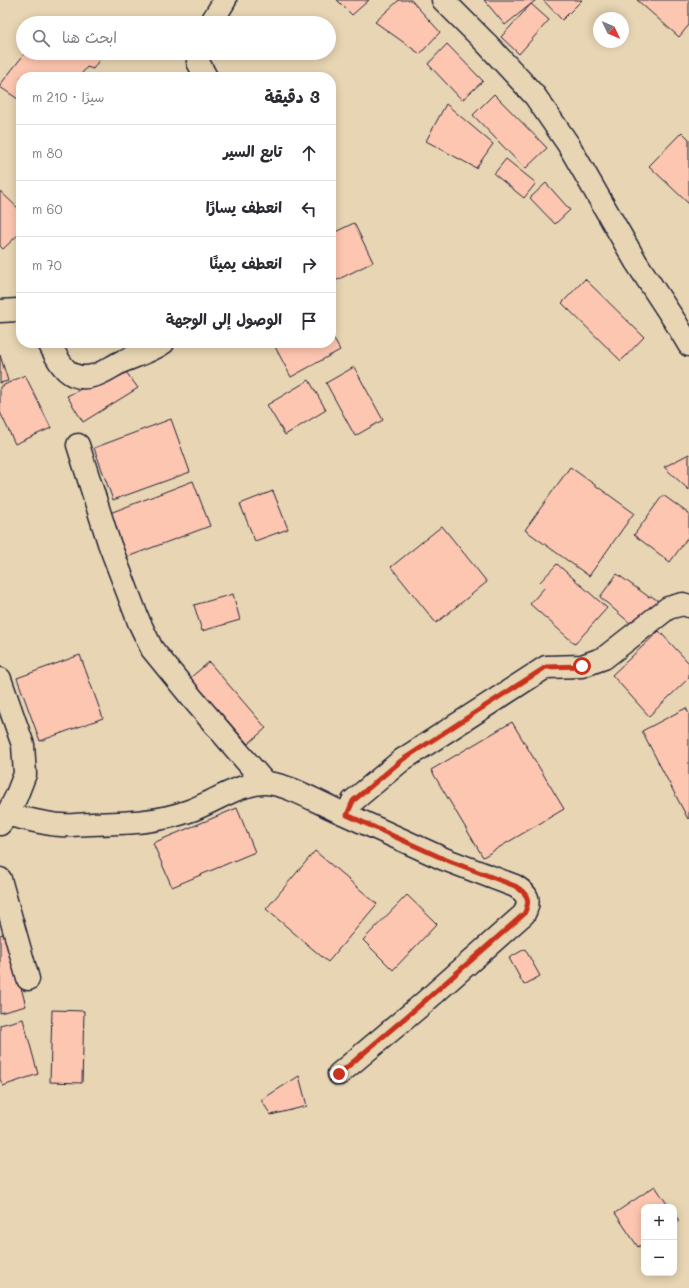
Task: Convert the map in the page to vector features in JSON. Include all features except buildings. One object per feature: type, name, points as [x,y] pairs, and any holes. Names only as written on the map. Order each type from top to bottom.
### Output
[{"type":"street","points":[[215,16],[225,0]]},
{"type":"street","points":[[443,0],[487,44],[535,96],[568,144],[636,262],[676,323],[689,346]]},
{"type":"street","points":[[198,60],[203,72]]},
{"type":"street","points":[[0,311],[16,310]]},
{"type":"street","points":[[52,348],[60,364],[70,374],[82,378],[97,375],[122,362],[157,348]]},
{"type":"street","points":[[78,445],[109,543],[138,622],[152,649],[265,783]]},
{"type":"street","points":[[347,815],[353,801],[402,760],[546,667],[582,666],[604,658],[668,608],[683,604],[689,606]]},
{"type":"street","points":[[0,679],[22,745],[25,774],[16,798],[4,819],[61,825],[125,824],[159,820],[190,811],[250,785],[265,783],[282,786],[317,800],[331,809],[444,859],[522,890],[528,898],[528,905],[524,914],[339,1074]]},
{"type":"street","points":[[0,879],[28,979]]},
{"type":"route","points":[[339,1074],[524,914],[528,905],[528,898],[522,890],[515,886],[444,859],[347,815],[353,801],[402,760],[546,667],[582,666]]}]
